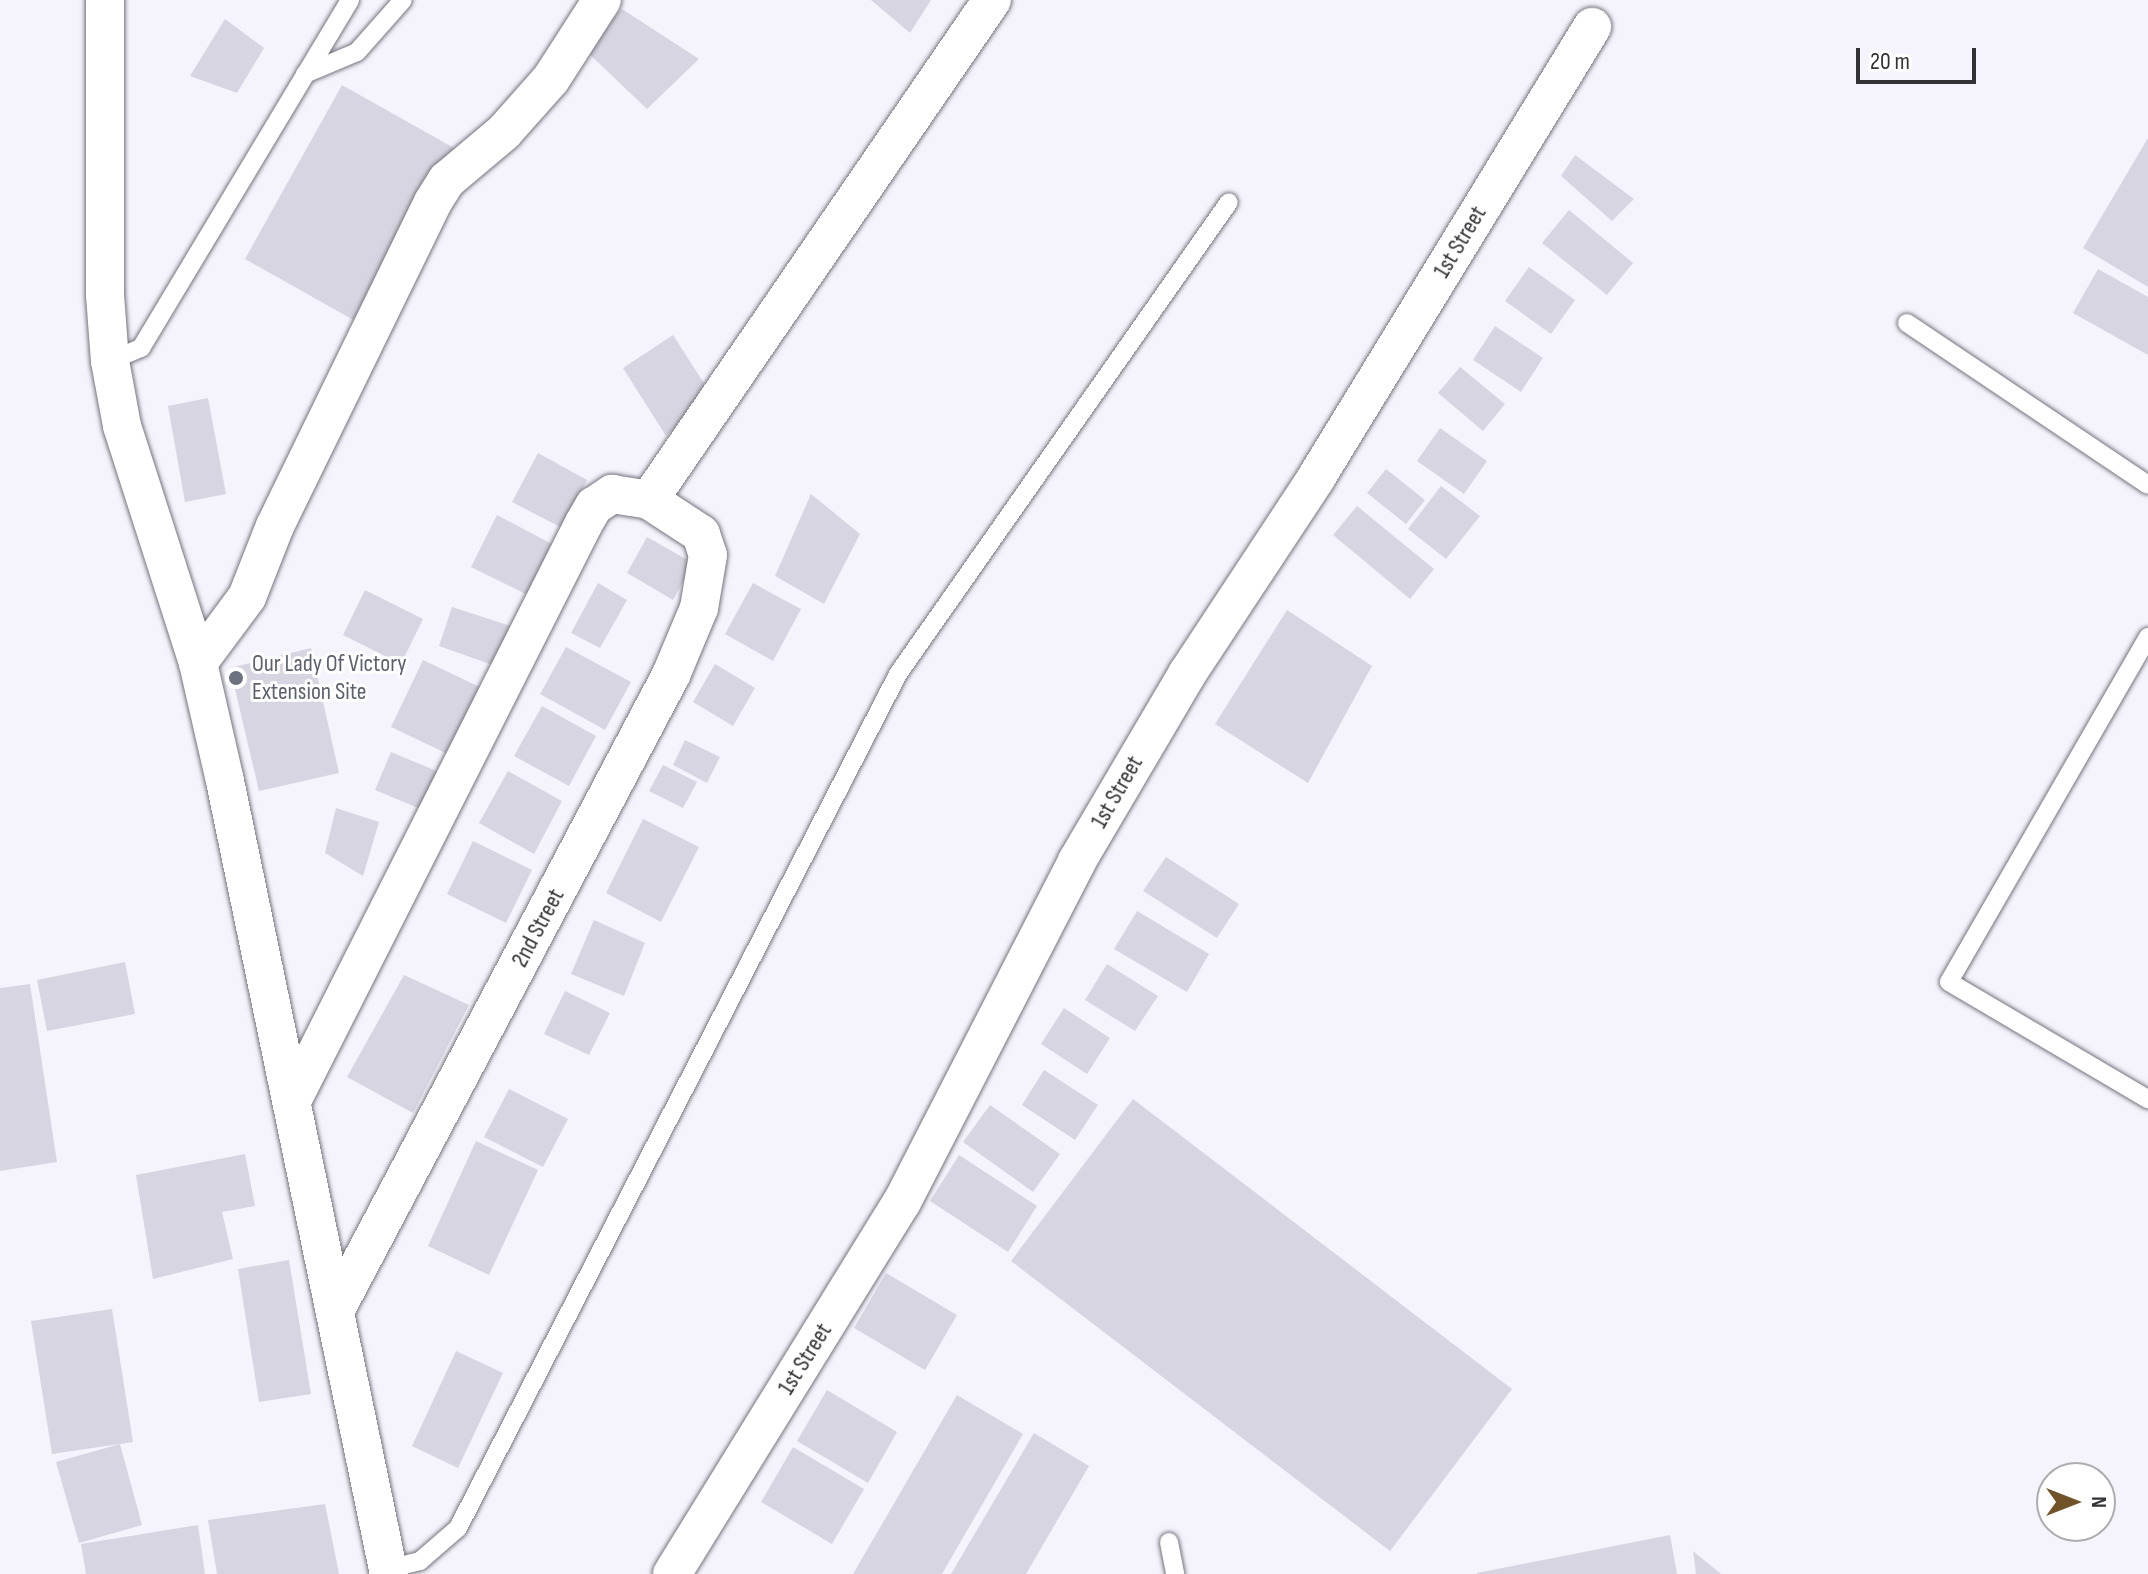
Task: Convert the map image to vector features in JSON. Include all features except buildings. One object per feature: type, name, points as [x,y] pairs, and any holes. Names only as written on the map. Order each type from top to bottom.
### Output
[{"type":"street","points":[[105,0],[105,295],[110,361],[122,426],[198,663],[294,1097],[388,1572]]},
{"type":"street","points":[[198,663],[247,597],[275,526],[433,202],[447,180],[504,132],[551,79],[602,0]]},
{"type":"street","points":[[294,1097],[594,506],[612,494],[649,500],[992,0]]},
{"type":"street","name":"1st Street","points":[[672,1574],[902,1202],[1077,861],[1187,674],[1316,478],[1592,27]]},
{"type":"street","name":"2nd Street","points":[[335,1311],[671,675],[705,582],[708,555],[701,534],[649,500]]},
{"type":"lane","points":[[110,361],[141,348],[350,0]]},
{"type":"lane","points":[[305,74],[357,52],[403,0]]},
{"type":"lane","points":[[388,1572],[420,1561],[458,1528],[898,674],[1229,202]]},
{"type":"lane","points":[[1907,323],[2148,485]]},
{"type":"lane","points":[[2148,637],[1949,982],[2148,1099]]},
{"type":"lane","points":[[1169,1542],[1175,1574]]},
{"type":"place","name":"Our Lady Of Victory Extension Site","points":[[236,678]]}]
